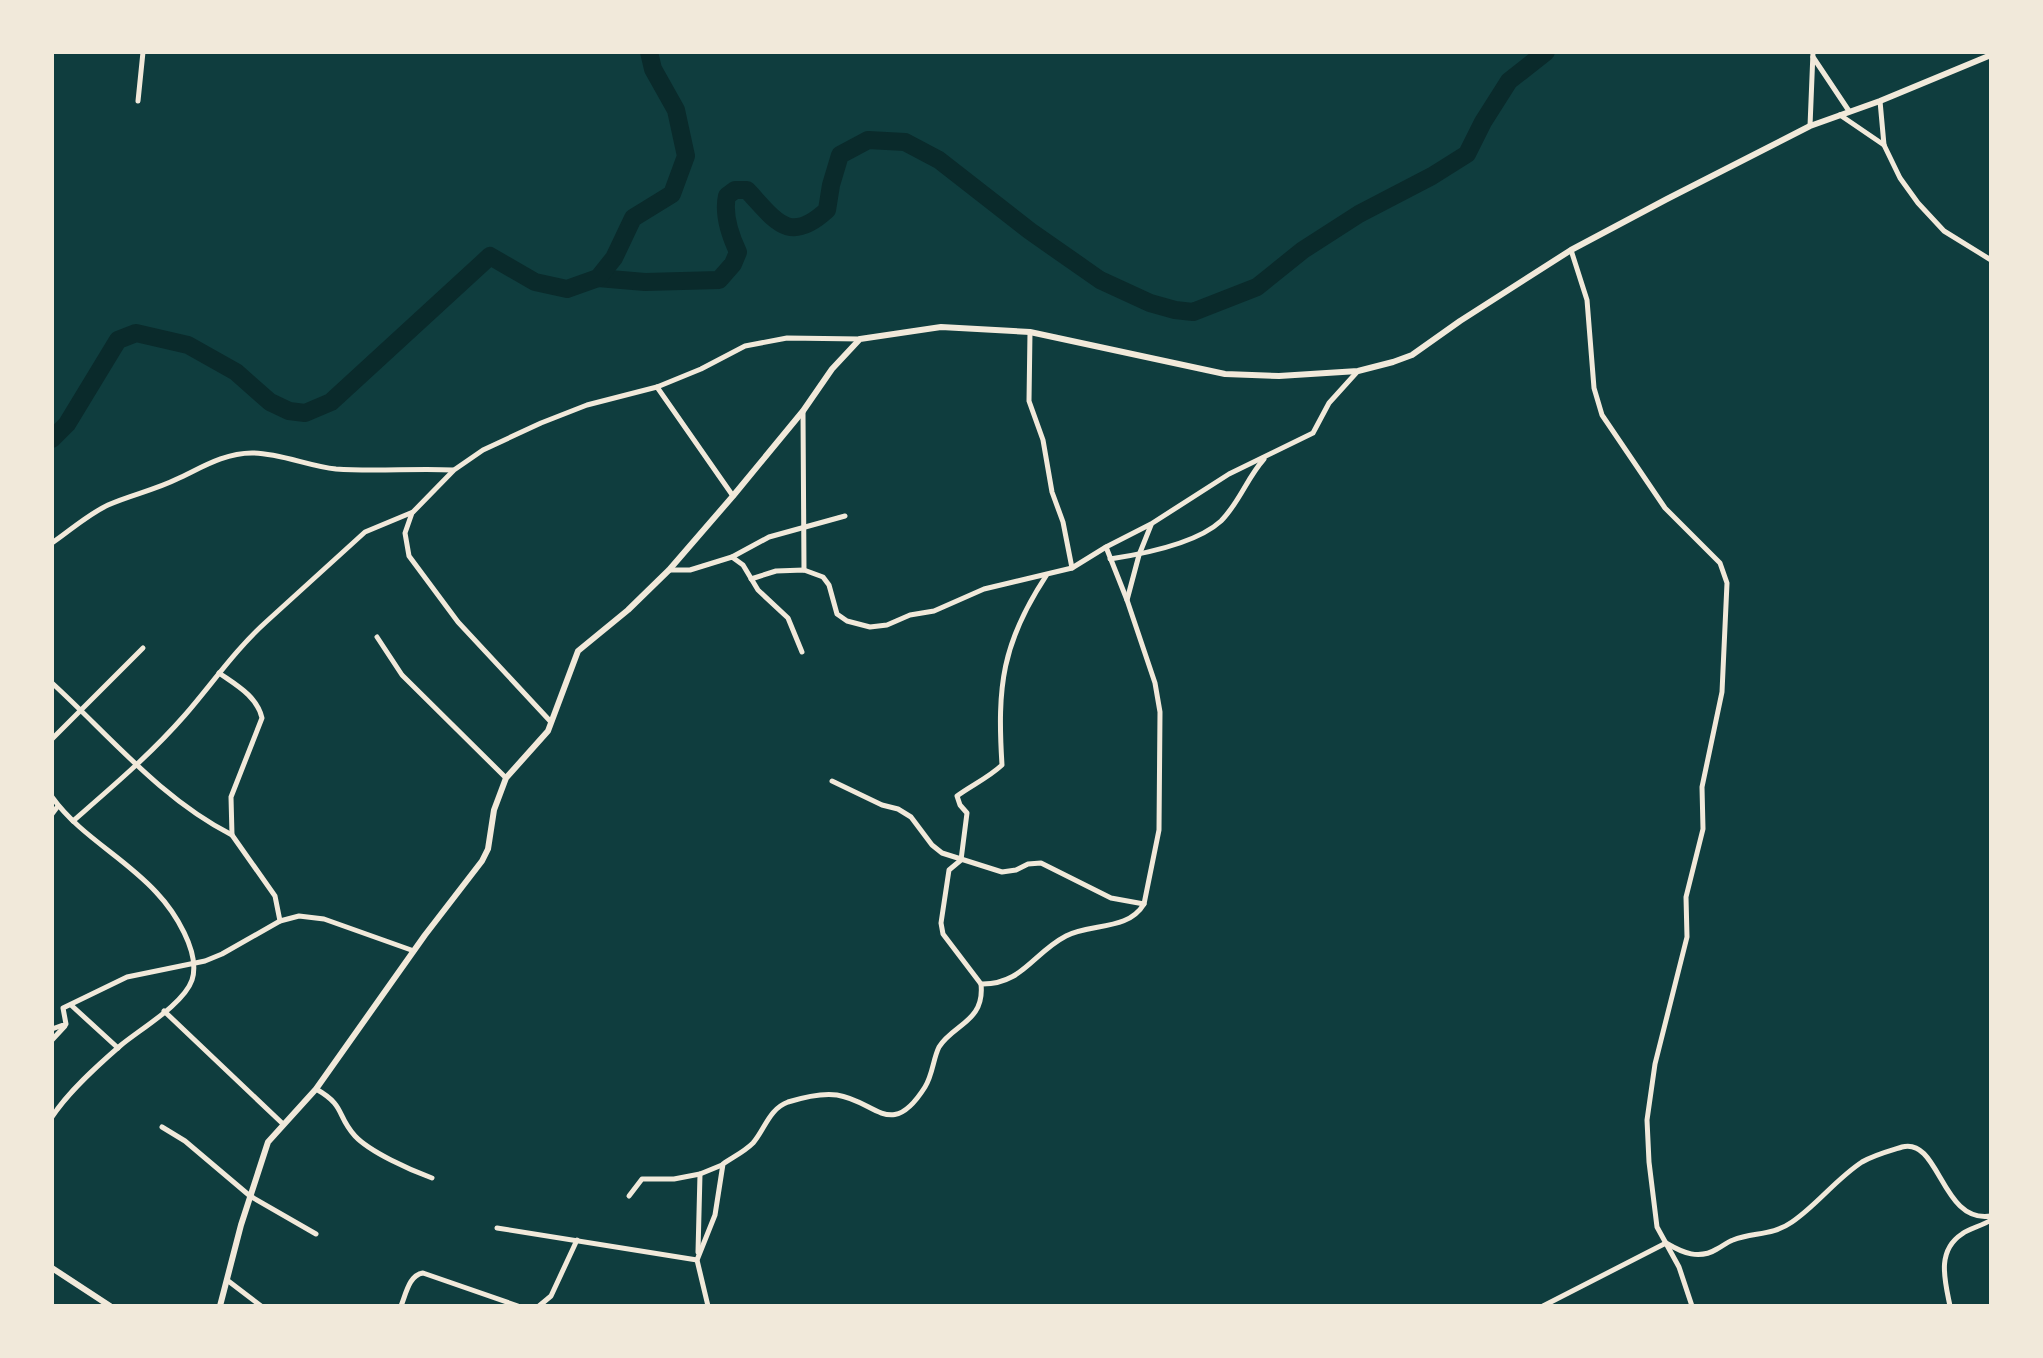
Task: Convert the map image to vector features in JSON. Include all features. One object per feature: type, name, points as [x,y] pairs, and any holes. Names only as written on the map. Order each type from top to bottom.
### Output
[{"type":"street","points":[[138,101],[143,52]]},
{"type":"street","points":[[1813,54],[1849,111]]},
{"type":"street","points":[[1810,126],[1813,54]]},
{"type":"street","points":[[73,821],[137,766],[184,716],[250,636],[365,532],[413,512],[454,470],[483,450],[541,423],[587,405],[657,387],[745,346],[787,338],[860,339],[941,327],[1030,332],[1225,374],[1279,376],[1358,371],[1412,355],[1571,250],[1810,126],[1991,55]]},
{"type":"street","points":[[1880,101],[1884,145],[1900,178],[1936,223],[1953,238],[1991,260]]},
{"type":"street","points":[[1839,115],[1884,145]]},
{"type":"street","points":[[1571,250],[1587,300],[1594,388],[1602,415],[1665,508],[1720,563],[1727,583],[1722,692],[1702,787],[1703,829],[1686,897],[1687,937],[1666,1011],[1647,1113],[1647,1148],[1656,1219],[1679,1267],[1692,1306]]},
{"type":"street","points":[[1030,332],[1029,401],[1043,440],[1052,492],[1063,522],[1072,568]]},
{"type":"street","points":[[220,1306],[268,1142],[316,1089],[482,861],[488,849],[494,810],[506,778],[538,744],[551,722],[578,651],[628,610],[669,570],[803,411],[832,369],[860,339]]},
{"type":"street","points":[[751,579],[776,571],[804,570],[823,577],[829,585],[837,614],[847,621],[870,627],[934,611],[984,589],[1072,568],[1151,524],[1229,474],[1313,433],[1329,403],[1358,371]]},
{"type":"street","points":[[657,387],[733,496]]},
{"type":"street","points":[[803,411],[804,570]]},
{"type":"street","points":[[52,543],[81,520],[109,505],[226,457],[251,453],[331,468],[370,471],[454,470]]},
{"type":"street","points":[[1110,559],[1139,555],[1207,532],[1223,519],[1250,475],[1268,455]]},
{"type":"street","points":[[413,512],[405,533],[409,556],[458,622],[551,722]]},
{"type":"street","points":[[669,570],[690,570],[732,557],[769,537],[845,516]]},
{"type":"street","points":[[1127,600],[1151,524]]},
{"type":"street","points":[[981,984],[993,985],[1014,979],[1067,935],[1129,920],[1144,904],[1159,830],[1160,712],[1155,683],[1106,547]]},
{"type":"street","points":[[732,557],[743,565],[758,590],[788,618],[802,652]]},
{"type":"street","points":[[629,1196],[642,1179],[674,1179],[700,1174],[745,1151],[771,1115],[788,1102],[838,1095],[885,1116],[895,1115],[912,1104],[933,1073],[939,1047],[975,1012],[982,994],[981,984],[943,934],[941,923],[949,870],[961,860],[967,813],[957,796],[1002,765],[1000,686],[1018,622],[1047,575]]},
{"type":"street","points":[[377,637],[402,675],[506,778]]},
{"type":"street","points":[[52,739],[143,648]]},
{"type":"street","points":[[219,673],[253,698],[262,718],[237,775],[231,797],[232,835]]},
{"type":"street","points":[[52,683],[181,804],[204,821],[232,835],[275,896],[280,921]]},
{"type":"street","points":[[832,781],[911,817],[942,853],[1002,872],[1041,863],[1111,898],[1144,904]]},
{"type":"street","points":[[52,797],[73,821],[171,908],[184,930],[192,964],[191,982],[184,994],[118,1048],[52,1117]]},
{"type":"street","points":[[52,814],[58,806]]},
{"type":"street","points":[[66,1024],[63,1008],[127,977],[192,964],[222,954],[280,921],[299,916],[311,916],[414,951]]},
{"type":"street","points":[[71,1005],[118,1048]]},
{"type":"street","points":[[164,1011],[283,1124]]},
{"type":"street","points":[[52,1029],[66,1024]]},
{"type":"street","points":[[52,1040],[66,1024]]},
{"type":"street","points":[[316,1089],[332,1098],[361,1142],[432,1178]]},
{"type":"street","points":[[162,1127],[185,1141],[250,1196],[316,1234]]},
{"type":"street","points":[[1666,1243],[1684,1253],[1698,1256],[1715,1251],[1734,1239],[1776,1230],[1793,1221],[1865,1160],[1909,1146],[1923,1151],[1952,1198],[1964,1211],[1991,1218]]},
{"type":"street","points":[[698,1257],[715,1215],[723,1164]]},
{"type":"street","points":[[700,1174],[698,1257],[708,1306]]},
{"type":"street","points":[[1950,1306],[1944,1265],[1947,1251],[1960,1235],[1991,1218]]},
{"type":"street","points":[[497,1228],[698,1257]]},
{"type":"street","points":[[539,1306],[551,1296],[577,1240]]},
{"type":"street","points":[[1543,1306],[1666,1243]]},
{"type":"street","points":[[52,1268],[110,1306]]},
{"type":"street","points":[[401,1306],[412,1279],[423,1273],[518,1306]]},
{"type":"street","points":[[227,1280],[261,1306]]},
{"type":"waterway","points":[[52,439],[67,424],[118,340],[136,333],[188,345],[236,372],[270,402],[289,411],[305,413],[331,402],[490,256],[535,282],[567,289],[598,278],[614,258],[633,218],[672,194],[686,156],[676,110],[653,69],[649,52]]},
{"type":"waterway","points":[[598,278],[645,282],[719,280],[733,264],[738,252],[726,210],[727,196],[735,190],[747,190],[784,225],[803,226],[827,210],[840,155],[868,140],[905,142],[939,160],[1030,231],[1100,280],[1150,303],[1193,312],[1257,287],[1303,250],[1359,214],[1467,154],[1509,81],[1546,52]]}]
